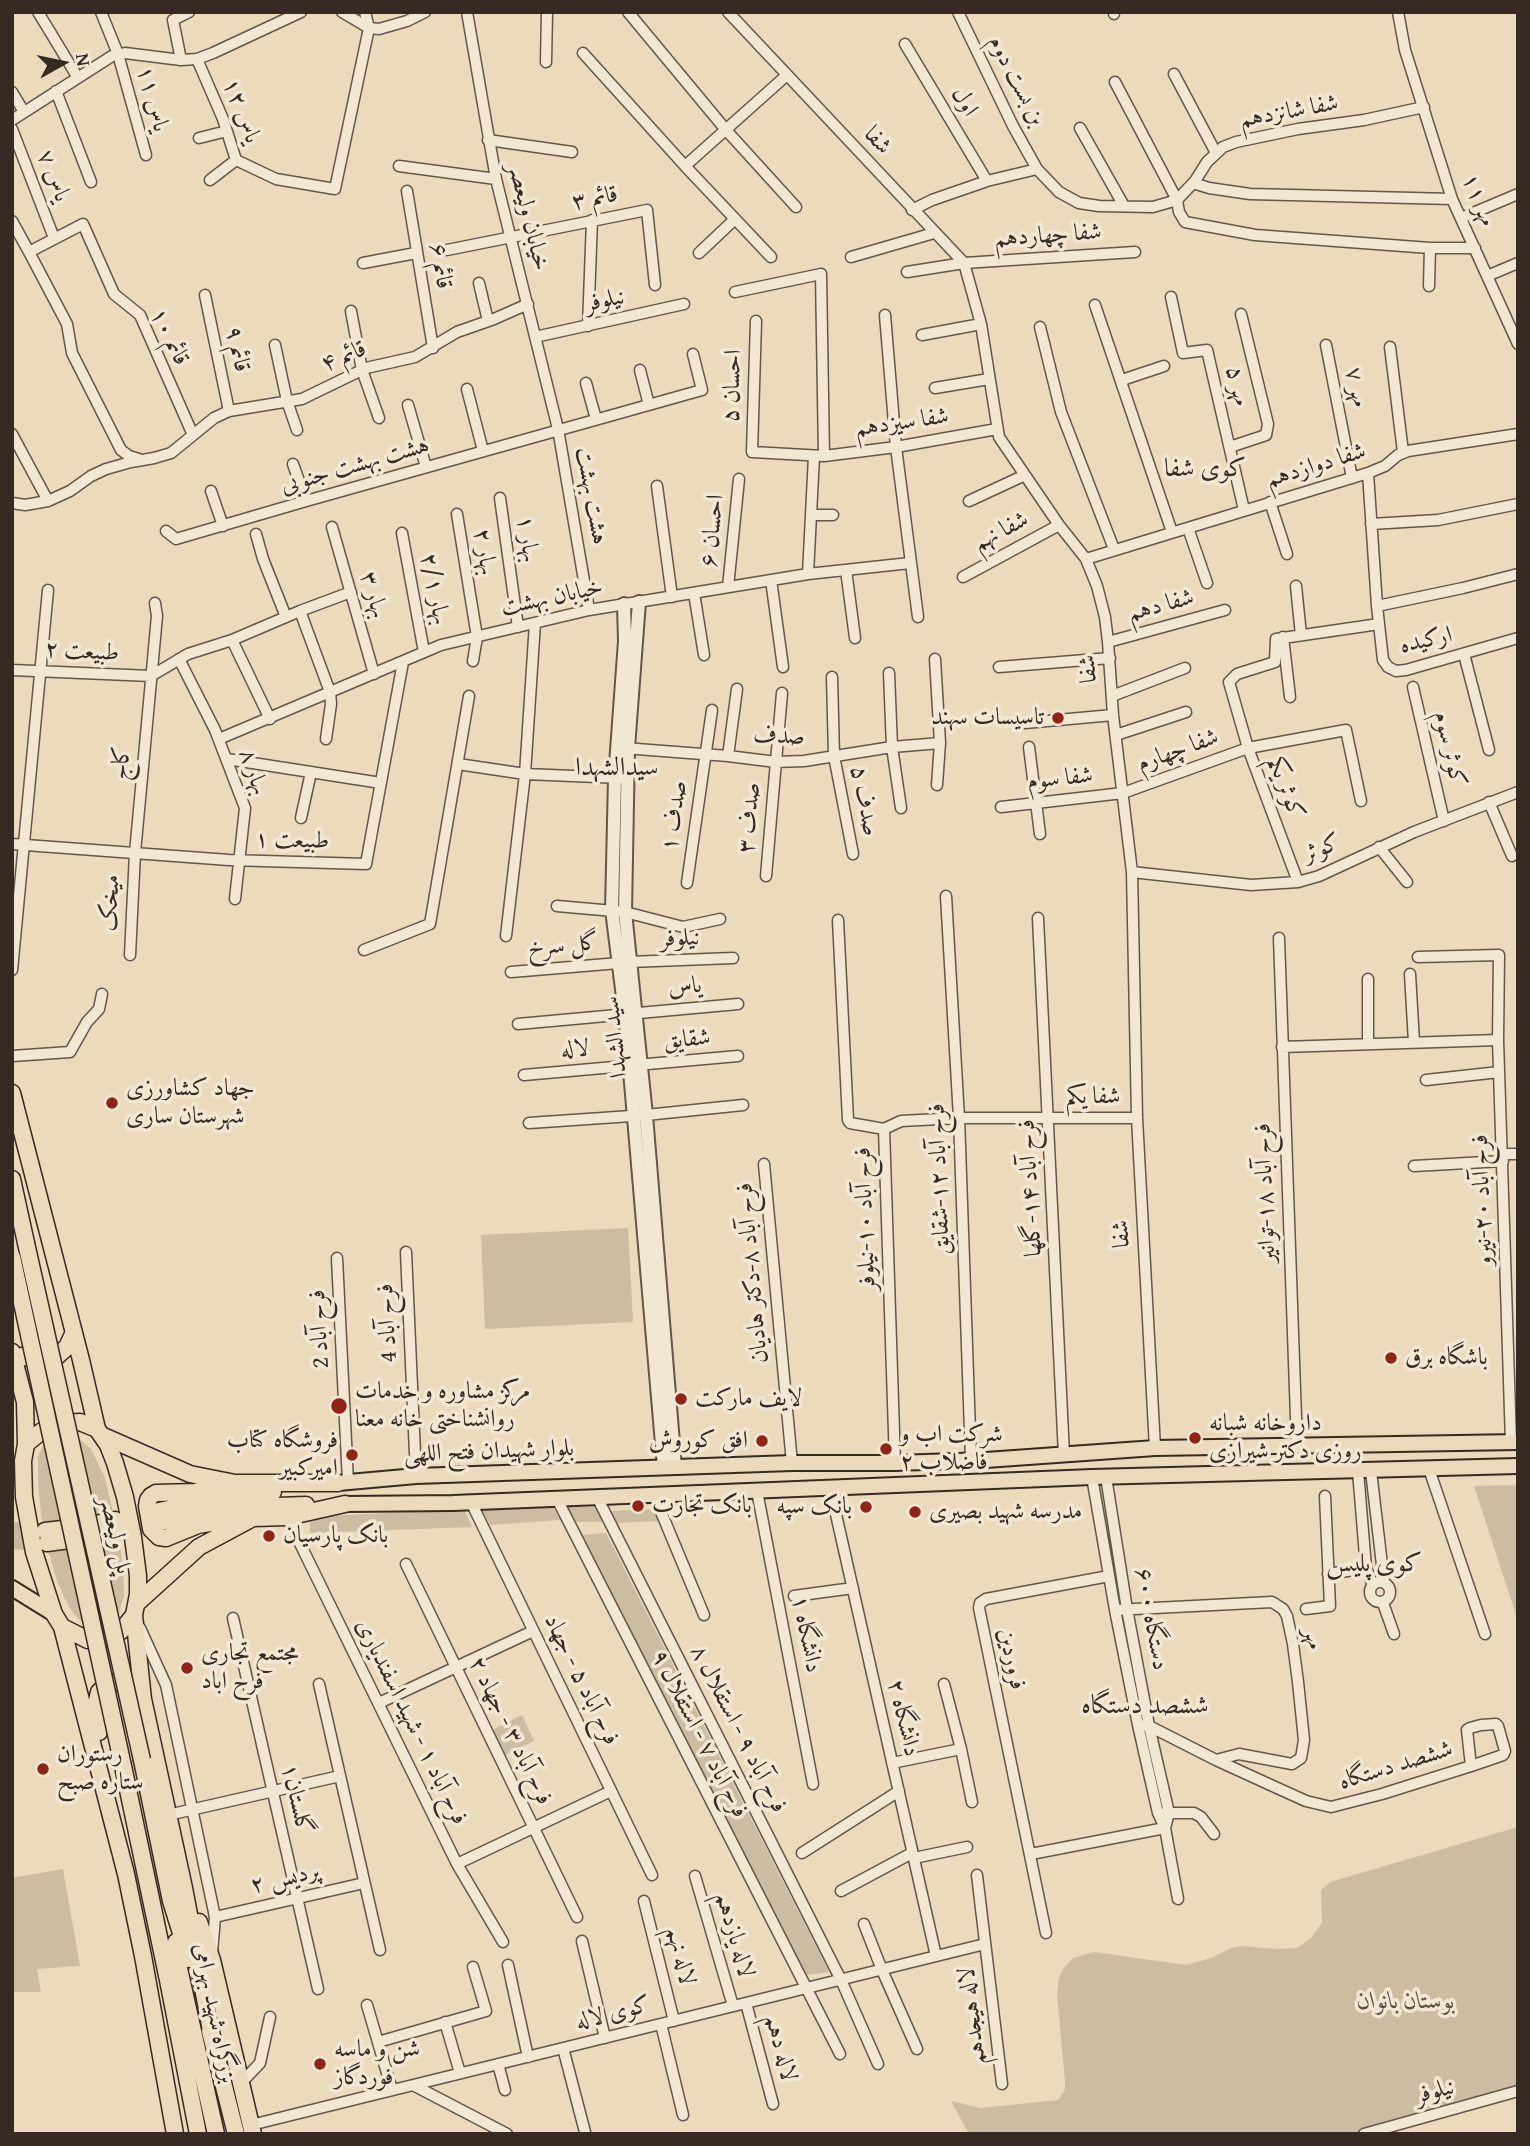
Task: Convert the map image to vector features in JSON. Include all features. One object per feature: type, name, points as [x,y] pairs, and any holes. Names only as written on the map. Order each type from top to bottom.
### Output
[{"type":"highway","points":[[12,1093],[99,1432],[116,1463],[125,1497],[138,1576],[135,1609],[143,1699],[225,2095],[236,2134]]},
{"type":"highway","name":"پل ولیعصر","points":[[12,1178],[171,1901]]},
{"type":"highway","name":"پل ولیعصر","points":[[12,1257],[158,1932]]},
{"type":"highway","points":[[12,1350],[23,1357],[39,1361],[55,1358],[67,1347],[74,1332]]},
{"type":"highway","points":[[12,1350],[24,1402],[21,1453],[24,1497],[32,1545],[58,1621],[126,1874]]},
{"type":"highway","name":"بلوار شهیدان فتح اللهی","points":[[21,1453],[42,1431],[62,1423],[80,1422],[190,1474],[235,1483],[343,1482]]},
{"type":"highway","points":[[343,1482],[211,1500],[155,1518],[248,1507],[345,1504]]},
{"type":"highway","points":[[235,1483],[195,1492],[156,1493],[148,1500],[147,1506],[151,1529],[159,1537],[166,1538],[198,1525],[232,1518],[253,1518]]},
{"type":"highway","name":"بلوار شهیدان فتح اللهی","points":[[58,1621],[88,1640],[104,1638],[121,1630],[135,1609],[199,1547],[253,1518],[287,1517],[345,1504]]},
{"type":"highway","points":[[46,1537],[83,1538],[116,1525]]},
{"type":"highway","points":[[143,1699],[131,1685],[117,1682],[107,1685],[99,1692],[95,1710],[175,2134]]},
{"type":"highway","points":[[184,1888],[202,1928],[212,1960],[252,2129]]},
{"type":"highway","points":[[171,1901],[214,2041]]},
{"type":"highway","name":"بزرگراه شهید بهرامی","points":[[171,1901],[178,1964],[216,2134]]},
{"type":"highway","name":"بزرگراه شهید بهرامی","points":[[158,1932],[198,2134]]},
{"type":"highway","points":[[143,1956],[192,2104]]},
{"type":"main road","name":"بلوار شهیدان فتح اللهی","points":[[343,1482],[416,1476],[670,1467],[971,1460],[1155,1448],[1514,1443]]},
{"type":"main road","name":"بلوار شهیدان فتح اللهی","points":[[345,1504],[557,1499],[1099,1477],[1518,1466]]},
{"type":"main road","points":[[12,1588],[58,1621]]},
{"type":"street","points":[[38,12],[78,78]]},
{"type":"street","name":"یاس ۱۱","points":[[101,12],[118,54],[146,155]]},
{"type":"street","points":[[181,60],[173,20],[190,12]]},
{"type":"street","points":[[12,120],[118,54],[197,59],[301,12]]},
{"type":"street","points":[[342,12],[369,28],[388,27],[425,12]]},
{"type":"street","points":[[365,12],[369,28]]},
{"type":"street","name":"خیابان ولیعصر","points":[[467,12],[496,179],[558,429]]},
{"type":"street","points":[[546,62],[547,12]]},
{"type":"street","points":[[628,12],[726,130],[796,207]]},
{"type":"street","name":"شفا","points":[[729,12],[933,233],[964,263],[981,324],[999,437],[1059,525],[1086,559],[1097,586],[1105,617],[1113,715],[1132,872],[1137,1118],[1155,1448]]},
{"type":"street","name":"بن بست دوم","points":[[958,12],[1013,126],[1037,169]]},
{"type":"street","name":"مهر ۱۱","points":[[1398,12],[1405,50],[1452,199],[1518,344]]},
{"type":"street","name":"یاس ۱۲","points":[[197,59],[236,160],[276,179],[335,189],[369,28]]},
{"type":"street","name":"اول","points":[[905,44],[987,180]]},
{"type":"street","points":[[583,53],[771,257]]},
{"type":"street","points":[[1174,74],[1216,153]]},
{"type":"street","points":[[685,166],[787,75]]},
{"type":"street","points":[[1115,82],[1177,200],[1185,222],[1255,235],[1430,248],[1475,248]]},
{"type":"street","points":[[56,91],[91,182]]},
{"type":"street","points":[[12,92],[24,112]]},
{"type":"street","name":"شفا شانزدهم","points":[[1177,200],[1216,153],[1236,142],[1424,107]]},
{"type":"street","points":[[1080,128],[1124,206]]},
{"type":"street","name":"یاس ۷","points":[[12,129],[54,237]]},
{"type":"street","points":[[200,138],[227,131]]},
{"type":"street","points":[[488,140],[572,152]]},
{"type":"street","points":[[210,180],[236,160]]},
{"type":"street","points":[[399,166],[496,179]]},
{"type":"street","points":[[912,209],[987,180],[1037,169],[1059,192],[1079,203],[1153,207],[1177,200]]},
{"type":"street","points":[[1193,183],[1250,194],[1452,199]]},
{"type":"street","name":"قائم ۶","points":[[407,191],[433,348]]},
{"type":"street","points":[[1461,218],[1518,194]]},
{"type":"street","name":"قائم ۳","points":[[447,250],[647,210],[655,285]]},
{"type":"street","points":[[699,253],[735,219]]},
{"type":"street","points":[[587,326],[592,220]]},
{"type":"street","points":[[12,221],[67,324],[72,353],[121,450],[129,456],[143,460]]},
{"type":"street","name":"قائم ۱۰","points":[[54,237],[83,224],[114,294],[140,315],[193,435]]},
{"type":"street","points":[[851,257],[933,233]]},
{"type":"street","points":[[29,253],[54,237]]},
{"type":"street","points":[[1429,286],[1430,248]]},
{"type":"street","name":"شفا چهاردهم","points":[[907,272],[964,263],[1135,252]]},
{"type":"street","points":[[363,262],[416,253]]},
{"type":"street","points":[[1487,276],[1518,263]]},
{"type":"street","points":[[735,292],[821,274],[819,456],[811,515],[808,574]]},
{"type":"street","points":[[479,283],[488,321]]},
{"type":"street","name":"قائم ۹","points":[[205,295],[229,411]]},
{"type":"street","name":"مهر ۵","points":[[1171,297],[1183,353],[1207,350],[1244,510]]},
{"type":"street","name":"قائم ۴","points":[[48,501],[106,469],[170,453],[214,418],[229,411],[312,395],[362,370],[415,357],[457,332],[528,304]]},
{"type":"street","name":"نیلوفر","points":[[535,337],[684,304]]},
{"type":"street","points":[[1095,305],[1172,532]]},
{"type":"street","points":[[351,311],[362,370],[379,418]]},
{"type":"street","points":[[1230,447],[1266,435],[1268,425],[1241,314]]},
{"type":"street","points":[[885,315],[896,447],[918,617]]},
{"type":"street","name":"احسان ۵","points":[[752,452],[756,321]]},
{"type":"street","points":[[922,335],[981,324]]},
{"type":"street","points":[[1040,327],[1061,412],[1114,550]]},
{"type":"street","points":[[275,345],[287,401],[297,430]]},
{"type":"street","name":"مهر ۷","points":[[1326,345],[1352,478]]},
{"type":"street","points":[[1390,347],[1404,452]]},
{"type":"street","name":"هشت بهشت جنوبی","points":[[166,531],[176,539],[702,390],[693,354]]},
{"type":"street","points":[[1122,380],[1164,366]]},
{"type":"street","points":[[640,370],[649,405]]},
{"type":"street","points":[[935,388],[989,379]]},
{"type":"street","points":[[586,383],[596,419]]},
{"type":"street","points":[[467,389],[483,451]]},
{"type":"street","points":[[408,405],[426,467]]},
{"type":"street","name":"هشت بهشت","points":[[558,429],[589,610]]},
{"type":"street","name":"شفا سیزدهم","points":[[752,452],[819,456],[896,447],[997,429]]},
{"type":"street","points":[[12,434],[48,501],[25,505],[12,503]]},
{"type":"street","name":"شفا دوازدهم","points":[[1086,559],[1368,473],[1385,466],[1404,452],[1518,434]]},
{"type":"street","points":[[293,464],[306,501]]},
{"type":"street","points":[[1290,697],[1283,637],[1379,624],[1368,473]]},
{"type":"street","points":[[969,500],[1025,475]]},
{"type":"street","name":"احسان ۶","points":[[728,587],[739,479]]},
{"type":"street","points":[[657,486],[671,597]]},
{"type":"street","points":[[211,491],[223,526]]},
{"type":"street","name":"بهار ۱","points":[[500,498],[518,627]]},
{"type":"street","points":[[1270,502],[1287,554]]},
{"type":"street","points":[[1371,524],[1438,520],[1518,504]]},
{"type":"street","name":"بهار ۲","points":[[457,514],[477,637],[473,661]]},
{"type":"street","points":[[811,515],[833,515]]},
{"type":"street","name":"شفا نهم","points":[[963,576],[1059,525]]},
{"type":"street","name":"بهار ۳","points":[[332,527],[374,674]]},
{"type":"street","points":[[1188,528],[1207,583]]},
{"type":"street","name":"بهار ۲/۱","points":[[402,533],[424,652]]},
{"type":"street","points":[[256,534],[286,617]]},
{"type":"street","name":"خیابان بهشت","points":[[219,739],[441,645],[589,610],[808,574],[910,563]]},
{"type":"street","points":[[846,570],[855,638]]},
{"type":"street","points":[[1377,606],[1463,589],[1518,574]]},
{"type":"street","points":[[771,580],[783,667]]},
{"type":"street","points":[[1296,586],[1301,635]]},
{"type":"street","points":[[12,970],[48,590]]},
{"type":"street","points":[[151,676],[188,654],[232,640],[351,592]]},
{"type":"street","points":[[694,593],[704,655]]},
{"type":"street","name":"سید الشهدا","points":[[623,748],[639,602]]},
{"type":"street","name":"کاج","points":[[135,853],[157,615],[155,603]]},
{"type":"street","name":"سید الشهدا","points":[[624,604],[619,911],[631,1013],[670,1467]]},
{"type":"street","name":"شفا دهم","points":[[1108,642],[1224,610]]},
{"type":"street","points":[[300,611],[330,692],[326,739]]},
{"type":"street","points":[[506,936],[526,774],[535,623]]},
{"type":"street","name":"ارکیده","points":[[1379,624],[1383,660],[1388,667],[1396,671],[1518,638]]},
{"type":"street","name":"شفا چهارم","points":[[1248,748],[1229,682],[1237,674],[1275,662],[1275,641],[1283,637]]},
{"type":"street","points":[[232,640],[270,719]]},
{"type":"street","points":[[1464,653],[1489,750]]},
{"type":"street","points":[[999,667],[1110,658]]},
{"type":"street","name":"بهار ۸","points":[[179,659],[219,739],[245,808],[235,899]]},
{"type":"street","points":[[935,659],[940,743],[937,785]]},
{"type":"street","name":"طبیعت ۱","points":[[12,844],[239,860],[366,864],[402,662]]},
{"type":"street","points":[[1112,696],[1185,668]]},
{"type":"street","name":"طبیعت ۲","points":[[12,670],[151,676]]},
{"type":"street","points":[[888,673],[892,747],[901,808]]},
{"type":"street","name":"صدف ۵","points":[[832,677],[834,756],[853,854]]},
{"type":"street","name":"کوثر سوم","points":[[1413,687],[1444,821]]},
{"type":"street","points":[[728,755],[737,689]]},
{"type":"street","name":"صدف ۳","points":[[766,876],[782,693]]},
{"type":"street","points":[[364,950],[430,924],[469,696]]},
{"type":"street","name":"صدف ۱","points":[[687,883],[712,710]]},
{"type":"street","points":[[1116,735],[1186,712]]},
{"type":"street","points":[[1025,723],[1113,715]]},
{"type":"street","name":"شفا چهارم","points":[[1123,793],[1248,748],[1346,730],[1361,801]]},
{"type":"street","name":"صدف","points":[[623,748],[728,755],[776,762],[804,761],[892,747],[940,743]]},
{"type":"street","points":[[1029,747],[1040,834]]},
{"type":"street","name":"کوثر یکم","points":[[1248,748],[1298,882]]},
{"type":"street","points":[[227,759],[381,783]]},
{"type":"street","points":[[458,764],[526,774],[622,778]]},
{"type":"street","points":[[301,818],[312,772]]},
{"type":"street","name":"کوثر","points":[[1132,872],[1251,885],[1298,882],[1319,876],[1379,847],[1518,792]]},
{"type":"street","name":"شفا سوم","points":[[1001,807],[1123,793]]},
{"type":"street","points":[[1489,802],[1512,856]]},
{"type":"street","points":[[1379,847],[1408,882]]},
{"type":"street","name":"میخک","points":[[130,955],[135,853]]},
{"type":"street","name":"فرح آباد ۱۲-شقایق","points":[[946,896],[959,1118],[971,1460]]},
{"type":"street","points":[[557,906],[619,911],[683,927],[720,919]]},
{"type":"street","name":"فرح آباد ۱۴-گلها","points":[[1038,918],[1064,1455]]},
{"type":"street","name":"فرح آباد ۱۰-نیلوفر","points":[[838,920],[848,1120],[850,1124],[884,1129],[895,1463]]},
{"type":"street","name":"فرح آباد ۱۸-توانیر","points":[[1279,938],[1297,1447]]},
{"type":"street","name":"فرح آباد ۲۰-نیرو","points":[[1418,957],[1499,955],[1498,1040],[1514,1443]]},
{"type":"street","name":"نیلوفر","points":[[624,962],[733,958]]},
{"type":"street","name":"گل سرخ","points":[[511,972],[624,962]]},
{"type":"street","points":[[1410,974],[1415,1042]]},
{"type":"street","points":[[1368,979],[1368,1044]]},
{"type":"street","points":[[12,1056],[70,1052],[87,1022],[99,1009],[102,994]]},
{"type":"street","name":"یاس","points":[[631,1013],[738,1004]]},
{"type":"street","points":[[517,1024],[631,1013]]},
{"type":"street","points":[[1282,1046],[1498,1040]]},
{"type":"street","name":"شقایق","points":[[635,1066],[738,1056]]},
{"type":"street","name":"لاله","points":[[524,1075],[635,1066]]},
{"type":"street","points":[[1426,1080],[1499,1072]]},
{"type":"street","points":[[529,1123],[743,1105]]},
{"type":"street","name":"شفا یکم","points":[[884,1129],[901,1121],[959,1118],[1137,1118]]},
{"type":"street","points":[[1414,1166],[1503,1158],[1518,1154]]},
{"type":"street","name":"فرح آباد ۸-دکتر هادیان","points":[[764,1164],[792,1463]]},
{"type":"street","name":"فرح آباد 4","points":[[406,1252],[416,1476]]},
{"type":"street","name":"فرح آباد 2","points":[[337,1258],[343,1482]]},
{"type":"street","points":[[1429,1469],[1485,1634]]},
{"type":"street","points":[[1364,1471],[1366,1568],[1373,1586]]},
{"type":"street","points":[[1364,1471],[1384,1582]]},
{"type":"street","name":"۶۰۰ دستگاه","points":[[1099,1477],[1115,1610],[1163,1813],[1178,1899]]},
{"type":"street","name":"۶۰۰ دستگاه","points":[[1099,1477],[1127,1609],[1144,1726]]},
{"type":"street","name":"دانشگاه ۲","points":[[830,1488],[936,1956]]},
{"type":"street","name":"دانشگاه ۱","points":[[757,1491],[813,1784]]},
{"type":"street","points":[[654,1495],[704,1615]]},
{"type":"street","points":[[1306,1609],[1330,1606],[1325,1496]]},
{"type":"street","name":"فرح آباد ۹ - استقلال ۸","points":[[597,1497],[841,1979],[878,2064]]},
{"type":"street","name":"فرح آباد ۷ - استقلال ۹","points":[[557,1499],[840,2054]]},
{"type":"street","name":"فرح آباد ۵ - جهاد","points":[[471,1502],[652,1875]]},
{"type":"street","name":"فرح آباد ۱ - شهید اسفندیاری","points":[[287,1517],[457,1864],[503,1942]]},
{"type":"street","name":"فرح آباد ۳ - جهاد ۲","points":[[406,1564],[577,1917]]},
{"type":"street","points":[[1328,1574],[1366,1568]]},
{"type":"street","name":"فروردین","points":[[1031,1854],[980,1603],[986,1599],[1109,1576]]},
{"type":"street","points":[[1380,1581],[1387,1583],[1391,1589],[1383,1603],[1374,1601],[1369,1594],[1373,1586],[1380,1581]]},
{"type":"street","points":[[794,1596],[853,1588]]},
{"type":"street","name":"مهر","points":[[1115,1610],[1272,1602],[1279,1605],[1287,1616],[1304,1740],[1301,1758],[1292,1764],[1239,1754],[1216,1760]]},
{"type":"street","points":[[1383,1603],[1394,1634]]},
{"type":"street","points":[[135,1609],[166,1685],[215,1917],[212,1960]]},
{"type":"street","name":"گلستان۱","points":[[233,1618],[318,1989]]},
{"type":"street","points":[[379,1703],[533,1631]]},
{"type":"street","points":[[319,1684],[380,1950]]},
{"type":"street","points":[[944,1684],[972,1802]]},
{"type":"street","name":"ششصد دستگاه","points":[[1144,1726],[1307,1801],[1331,1807],[1352,1803],[1471,1766],[1504,1754],[1496,1724],[1467,1730],[1471,1766]]},
{"type":"street","points":[[892,1763],[961,1749]]},
{"type":"street","points":[[168,1815],[340,1776]]},
{"type":"street","points":[[457,1864],[611,1791]]},
{"type":"street","points":[[802,1853],[899,1791]]},
{"type":"street","points":[[1163,1813],[1194,1813],[1200,1816],[1214,1834]]},
{"type":"street","points":[[1046,1933],[1031,1854],[1165,1828]]},
{"type":"street","points":[[841,1891],[913,1856],[967,1847]]},
{"type":"street","name":"لاله هیجدهم","points":[[977,1875],[1002,2084]]},
{"type":"street","name":"لاله یازدهم","points":[[695,1876],[733,2006]]},
{"type":"street","name":"پردیس ۲","points":[[215,1917],[364,1883]]},
{"type":"street","name":"لاله نهم","points":[[644,1900],[674,2021]]},
{"type":"street","points":[[864,1923],[917,2049]]},
{"type":"street","points":[[582,1941],[605,2038]]},
{"type":"street","name":"کوی لاله","points":[[252,2129],[392,2090],[985,1944]]},
{"type":"street","points":[[508,1965],[528,2056]]},
{"type":"street","points":[[378,2042],[485,2011],[473,1967]]},
{"type":"street","name":"لاله دهم","points":[[746,2003],[773,2104]]},
{"type":"street","points":[[368,2005],[392,2090]]},
{"type":"street","points":[[242,2082],[260,2063],[270,2017]]},
{"type":"street","points":[[445,2022],[460,2073]]},
{"type":"street","points":[[662,2024],[683,2115]]},
{"type":"street","points":[[563,2048],[585,2132]]},
{"type":"street","points":[[498,2064],[505,2090]]},
{"type":"street","points":[[413,2085],[507,2134]]},
{"type":"street","name":"نیلوفر","points":[[1369,2133],[1518,2091]]},
{"type":"green space","points":[[628,1228],[633,1322],[485,1329],[481,1235]]},
{"type":"green space","points":[[58,1436],[76,1436],[91,1449],[105,1478],[113,1512],[78,1521],[42,1522],[38,1456],[45,1442]]},
{"type":"green space","points":[[1518,1485],[1518,1621],[1474,1486]]},
{"type":"green space","points":[[552,1506],[560,1520],[490,1525],[482,1510]]},
{"type":"green space","points":[[568,1507],[597,1507],[603,1522],[572,1522]]},
{"type":"green space","points":[[464,1509],[472,1527],[310,1533],[310,1517]]},
{"type":"green space","points":[[656,1509],[659,1521],[616,1523],[612,1511]]},
{"type":"green space","points":[[606,1533],[829,1972],[806,1975],[582,1535]]},
{"type":"green space","points":[[119,1536],[124,1596],[118,1617],[108,1625],[93,1625],[79,1620],[69,1607],[57,1581],[48,1549]]},
{"type":"green space","points":[[522,1715],[534,1741],[502,1756],[490,1731]]},
{"type":"green space","name":"بوستان بانوان","points":[[1518,1827],[1518,2087],[1355,2134],[969,2134],[951,2101],[981,2108],[1058,2100],[1065,2090],[1065,2082],[1057,1994],[1063,1969],[1073,1958],[1094,1952],[1186,1965],[1242,1946],[1297,1948],[1311,1938],[1322,1923],[1321,1890],[1330,1882]]},
{"type":"green space","points":[[63,1869],[80,1966],[37,1969],[41,1992],[12,1992],[12,1878]]},
{"type":"tunnel","points":[[12,1530],[42,1531]]},
{"type":"tunnel","points":[[12,1541],[45,1543]]},
{"type":"place","name":"تاسیسات سهند","points":[[1058,718]]},
{"type":"place","name":"جهاد کشاورزی شهرستان ساری","points":[[112,1103]]},
{"type":"place","name":"باشگاه برق","points":[[1391,1358]]},
{"type":"place","name":"لایف مارکت","points":[[681,1399]]},
{"type":"place","name":"مرکز مشاوره و خدمات روانشناختی خانه معنا","points":[[339,1406]]},
{"type":"place","name":"داروخانه شبانه روزی دکتر شیرازی","points":[[1195,1438]]},
{"type":"place","name":"افق کوروش","points":[[762,1441]]},
{"type":"place","name":"شرکت اب و فاضلاب ۲","points":[[886,1449]]},
{"type":"place","name":"فروشگاه کتاب امیرکبیر","points":[[352,1455]]},
{"type":"place","name":"بانک تجارت","points":[[638,1506]]},
{"type":"place","name":"بانک سپه","points":[[866,1507]]},
{"type":"place","name":"مدرسه شهید بصیری","points":[[915,1512]]},
{"type":"place","name":"بانک پارسیان","points":[[269,1536]]},
{"type":"place","name":"مجتمع تجاری فرح اباد","points":[[187,1668]]},
{"type":"place","name":"رستوران ستاره صبح","points":[[43,1769]]},
{"type":"place","name":"شن و ماسه فوردگاز","points":[[320,2064]]},
{"type":"district","name":"کوی شفا","points":[[1205,469]]},
{"type":"district","name":"سیدالشهدا","points":[[617,768]]},
{"type":"district","name":"کوی پلیس","points":[[1374,1564]]},
{"type":"district","name":"ششصد دستگاه","points":[[1145,1706]]}]
